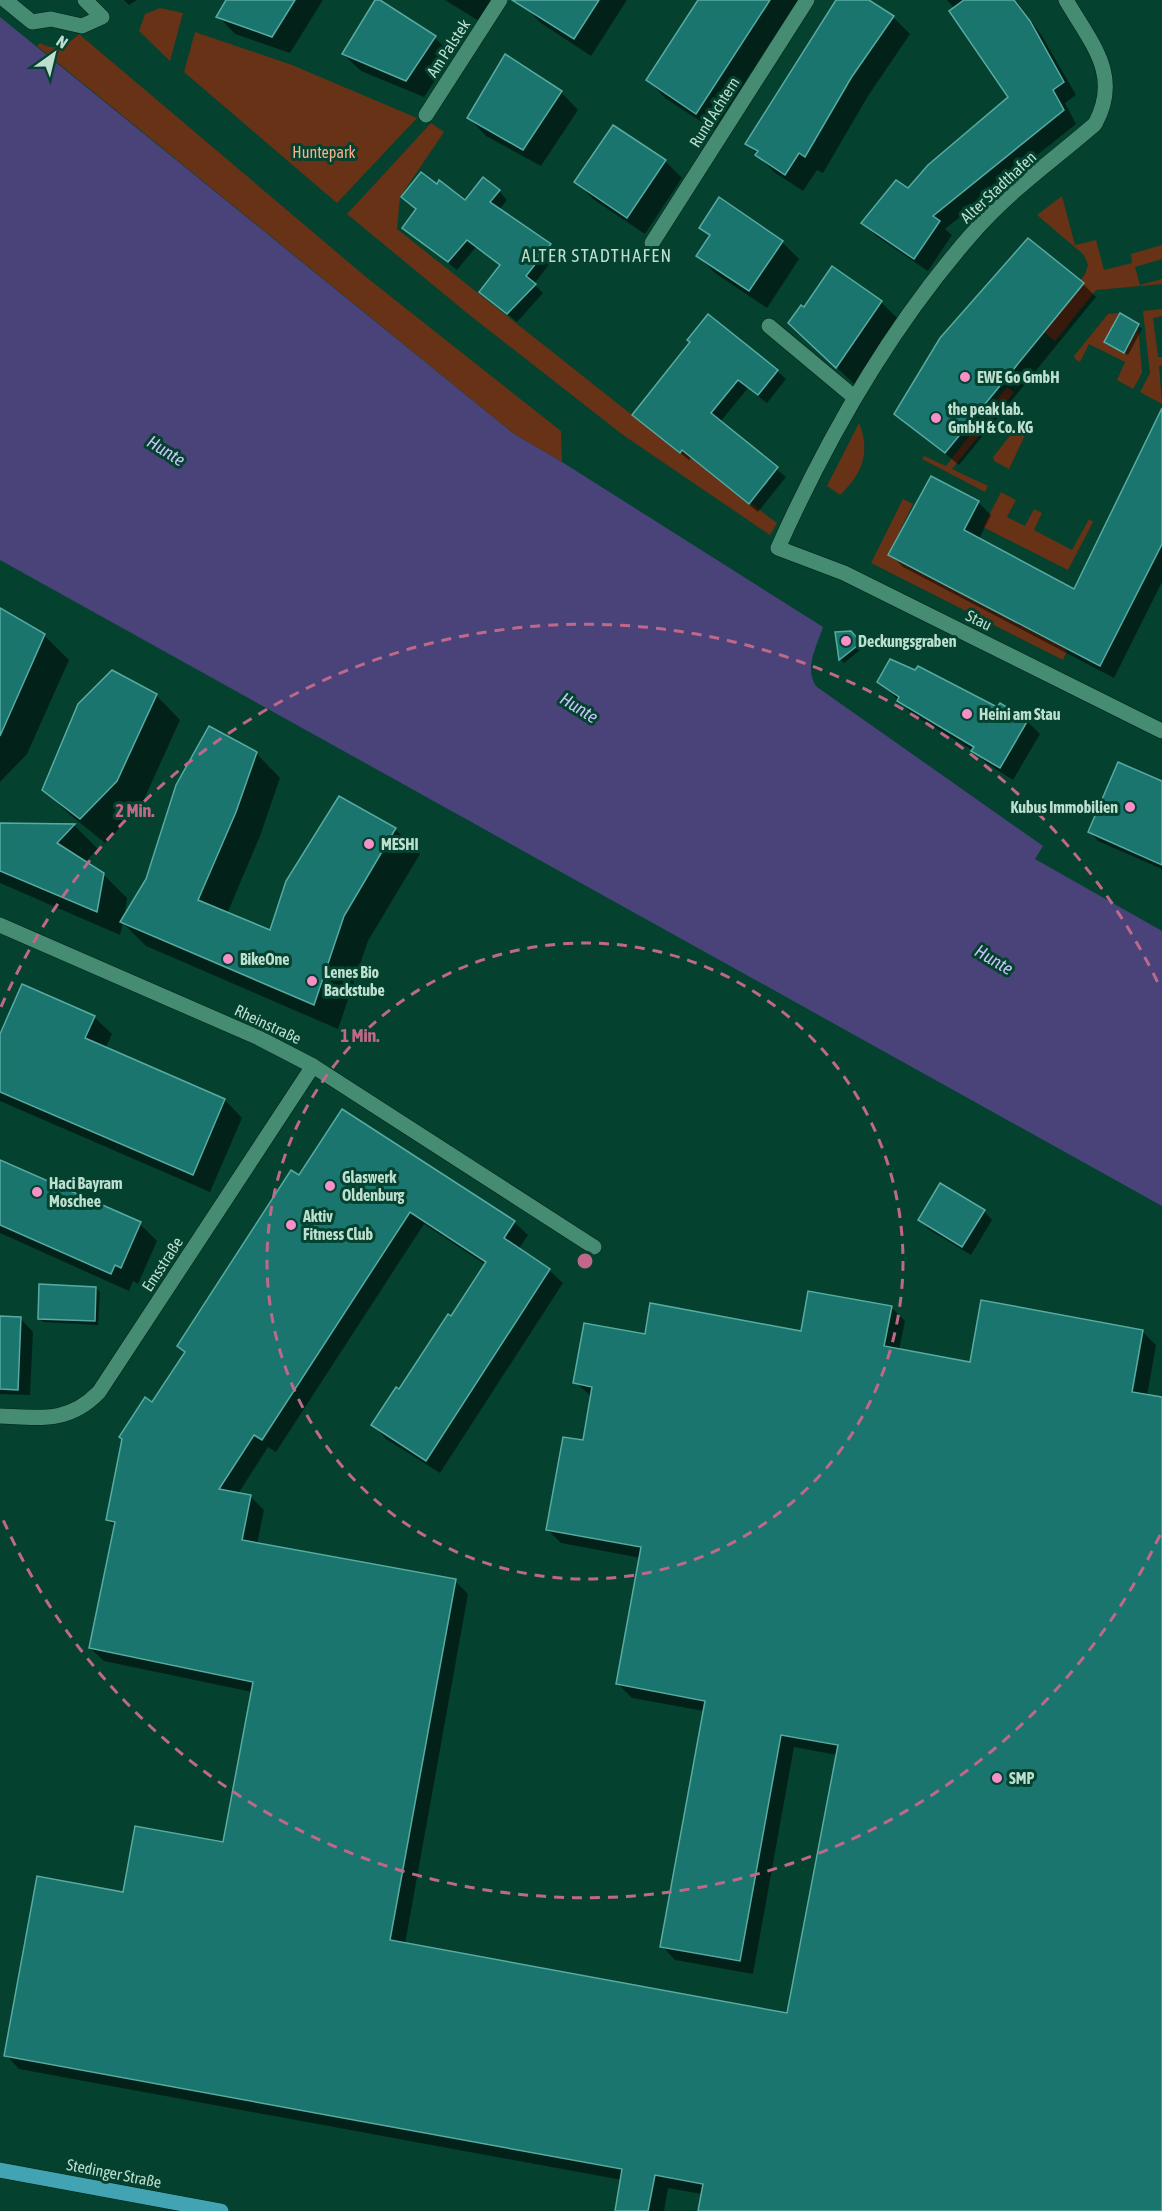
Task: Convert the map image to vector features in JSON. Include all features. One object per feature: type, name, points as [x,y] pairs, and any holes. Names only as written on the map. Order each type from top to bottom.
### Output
[{"type":"main road","name":"Stedinger Straße","points":[[0,2169],[221,2211]]},
{"type":"street","points":[[5,0],[32,22],[51,19],[82,26],[102,17],[85,0]]},
{"type":"street","name":"Am Palstek","points":[[426,115],[500,0]]},
{"type":"street","name":"Rund Achtern","points":[[652,243],[807,0]]},
{"type":"street","name":"Alter Stadthafen","points":[[778,548],[855,397],[933,284],[979,226],[1095,124],[1104,108],[1108,87],[1102,64],[1066,0]]},
{"type":"street","points":[[769,326],[855,397]]},
{"type":"street","name":"Stau","points":[[778,548],[844,573],[1162,731]]},
{"type":"street","name":"Rheinstraße","points":[[0,925],[259,1038],[313,1066],[594,1246]]},
{"type":"street","name":"Emsstraße","points":[[0,1416],[53,1417],[70,1413],[86,1405],[99,1392],[313,1066]]},
{"type":"green space","points":[[160,8],[183,13],[170,61],[139,31],[145,14]]},
{"type":"green space","name":"Huntepark","points":[[195,32],[292,65],[417,118],[337,203],[184,72]]},
{"type":"green space","points":[[79,34],[366,277],[561,431],[562,462],[514,434],[37,46],[40,43],[51,47],[61,46]]},
{"type":"green space","points":[[431,123],[444,132],[400,197],[397,229],[680,453],[682,451],[777,523],[770,535],[623,435],[467,313],[347,214]]},
{"type":"green space","points":[[1062,196],[1075,245],[1096,240],[1104,270],[1132,263],[1131,254],[1162,245],[1162,259],[1135,267],[1140,285],[1162,279],[1162,284],[1096,290],[1055,341],[1044,332],[1085,274],[1088,265],[1084,255],[1037,215]]},
{"type":"green space","points":[[1162,309],[1162,316],[1153,318],[1158,357],[1162,357],[1162,365],[1159,366],[1162,404],[1140,392],[1150,373],[1143,311]]},
{"type":"green space","points":[[1120,313],[1104,342],[1123,352],[1138,326],[1142,373],[1133,389],[1117,380],[1125,362],[1089,344],[1080,362],[1074,356],[1108,314]]},
{"type":"green space","points":[[1007,387],[1014,392],[952,469],[988,486],[985,492],[922,459],[924,456],[946,466]]},
{"type":"green space","points":[[859,423],[864,444],[862,462],[854,479],[840,495],[827,486]]},
{"type":"green space","points":[[1016,428],[1026,433],[1009,469],[994,461],[993,457]]},
{"type":"green space","points":[[1001,492],[1016,500],[1007,517],[1025,526],[1034,509],[1042,513],[1034,530],[1072,550],[1089,519],[1093,522],[1068,570],[983,527]]},
{"type":"green space","points":[[903,499],[913,504],[888,555],[1068,649],[1063,660],[871,563]]},
{"type":"water","name":"Hunte","points":[[0,17],[514,434],[823,627],[811,665],[811,673],[817,687],[1043,846],[1035,859],[1162,931],[1162,1206],[0,560]]},
{"type":"building","points":[[226,0],[295,0],[272,37],[216,17]]},
{"type":"building","points":[[375,0],[380,0],[436,36],[406,81],[342,54]]},
{"type":"building","points":[[512,0],[599,0],[574,39]]},
{"type":"building","points":[[698,0],[770,0],[696,114],[646,80]]},
{"type":"building","points":[[836,0],[869,0],[894,16],[851,78],[805,157],[799,153],[785,175],[755,155],[758,151],[745,144]]},
{"type":"building","points":[[964,0],[1014,0],[1030,21],[1064,82],[1053,90],[1064,110],[933,216],[940,221],[914,259],[861,223],[896,180],[908,188],[928,165],[1008,97],[949,11]]},
{"type":"building","points":[[505,54],[562,91],[523,150],[467,118]]},
{"type":"building","points":[[613,125],[666,160],[627,218],[574,182]]},
{"type":"building","points":[[421,172],[437,184],[439,180],[465,200],[483,177],[500,190],[490,202],[551,244],[526,276],[536,284],[507,314],[479,292],[500,265],[467,240],[448,262],[402,228],[416,209],[401,197]]},
{"type":"building","points":[[719,197],[783,241],[749,291],[696,256],[710,235],[699,228]]},
{"type":"building","points":[[1028,238],[1084,283],[945,453],[894,414],[940,338]]},
{"type":"building","points":[[832,266],[882,301],[836,368],[788,323],[801,305],[804,307]]},
{"type":"building","points":[[1120,313],[1139,324],[1124,353],[1104,342]]},
{"type":"building","points":[[708,314],[778,370],[758,395],[738,380],[711,413],[778,467],[749,504],[682,450],[680,453],[632,415],[690,342],[687,340]]},
{"type":"building","points":[[1162,408],[1162,544],[1100,666],[888,555],[931,476],[979,501],[964,530],[1074,589]]},
{"type":"building","points":[[0,608],[45,634],[0,736]]},
{"type":"building","name":"Deckungsgraben","points":[[851,631],[857,638],[857,646],[839,660],[835,632]]},
{"type":"building","name":"Heini am Stau","points":[[890,659],[915,670],[918,666],[997,707],[1000,703],[1028,720],[1000,768],[971,751],[974,747],[897,701],[899,697],[877,682]]},
{"type":"building","points":[[112,670],[157,694],[117,781],[80,819],[42,790],[78,704]]},
{"type":"building","points":[[209,726],[257,752],[236,812],[198,900],[270,930],[286,881],[339,796],[396,828],[344,916],[314,1005],[120,922],[146,879],[176,785]]},
{"type":"building","name":"Kubus Immobilien","points":[[1118,762],[1162,781],[1162,865],[1088,832]]},
{"type":"building","points":[[0,823],[75,824],[57,843],[104,873],[97,912],[0,871]]},
{"type":"building","points":[[22,984],[95,1016],[85,1038],[225,1099],[193,1175],[0,1092],[0,1034]]},
{"type":"building","name":"SMP","points":[[342,1109],[515,1221],[504,1238],[550,1269],[426,1461],[371,1425],[396,1387],[399,1389],[448,1314],[451,1316],[486,1262],[410,1212],[262,1440],[254,1435],[219,1489],[251,1495],[242,1540],[456,1579],[390,1940],[787,2013],[838,1745],[781,1735],[740,1961],[660,1947],[705,1701],[616,1684],[641,1547],[546,1530],[563,1437],[583,1440],[592,1387],[573,1383],[584,1323],[645,1334],[650,1303],[801,1331],[808,1291],[892,1306],[884,1346],[970,1362],[981,1300],[1143,1330],[1132,1392],[1162,1397],[1162,2211],[698,2211],[703,2184],[655,2175],[648,2211],[615,2211],[622,2169],[4,2056],[37,1876],[123,1892],[135,1826],[223,1842],[253,1682],[89,1648],[115,1522],[106,1520],[122,1439],[119,1437],[145,1397],[152,1402],[185,1352],[177,1346],[291,1170],[299,1175]]},
{"type":"building","name":"Haci Bayram Moschee","points":[[0,1160],[141,1222],[121,1268],[115,1265],[111,1274],[0,1225]]},
{"type":"building","points":[[940,1183],[985,1210],[962,1247],[918,1220]]},
{"type":"building","points":[[39,1284],[96,1287],[95,1321],[38,1319]]},
{"type":"building","points":[[0,1316],[21,1317],[18,1390],[0,1389]]},
{"type":"place","name":"EWE Go GmbH","points":[[965,377]]},
{"type":"place","name":"the peak lab. GmbH & Co. KG","points":[[936,418]]},
{"type":"place","name":"Deckungsgraben","points":[[846,641]]},
{"type":"place","name":"Heini am Stau","points":[[967,714]]},
{"type":"place","name":"Kubus Immobilien","points":[[1130,807]]},
{"type":"place","name":"MESHI","points":[[369,844]]},
{"type":"place","name":"BikeOne","points":[[228,959]]},
{"type":"place","name":"Lenes Bio Backstube","points":[[312,981]]},
{"type":"place","name":"Glaswerk Oldenburg","points":[[330,1186]]},
{"type":"place","name":"Haci Bayram Moschee","points":[[37,1192]]},
{"type":"place","name":"Aktiv Fitness Club","points":[[291,1225]]},
{"type":"place","name":"SMP","points":[[997,1778]]},
{"type":"district","name":"ALTER STADTHAFEN","points":[[597,256]]}]
